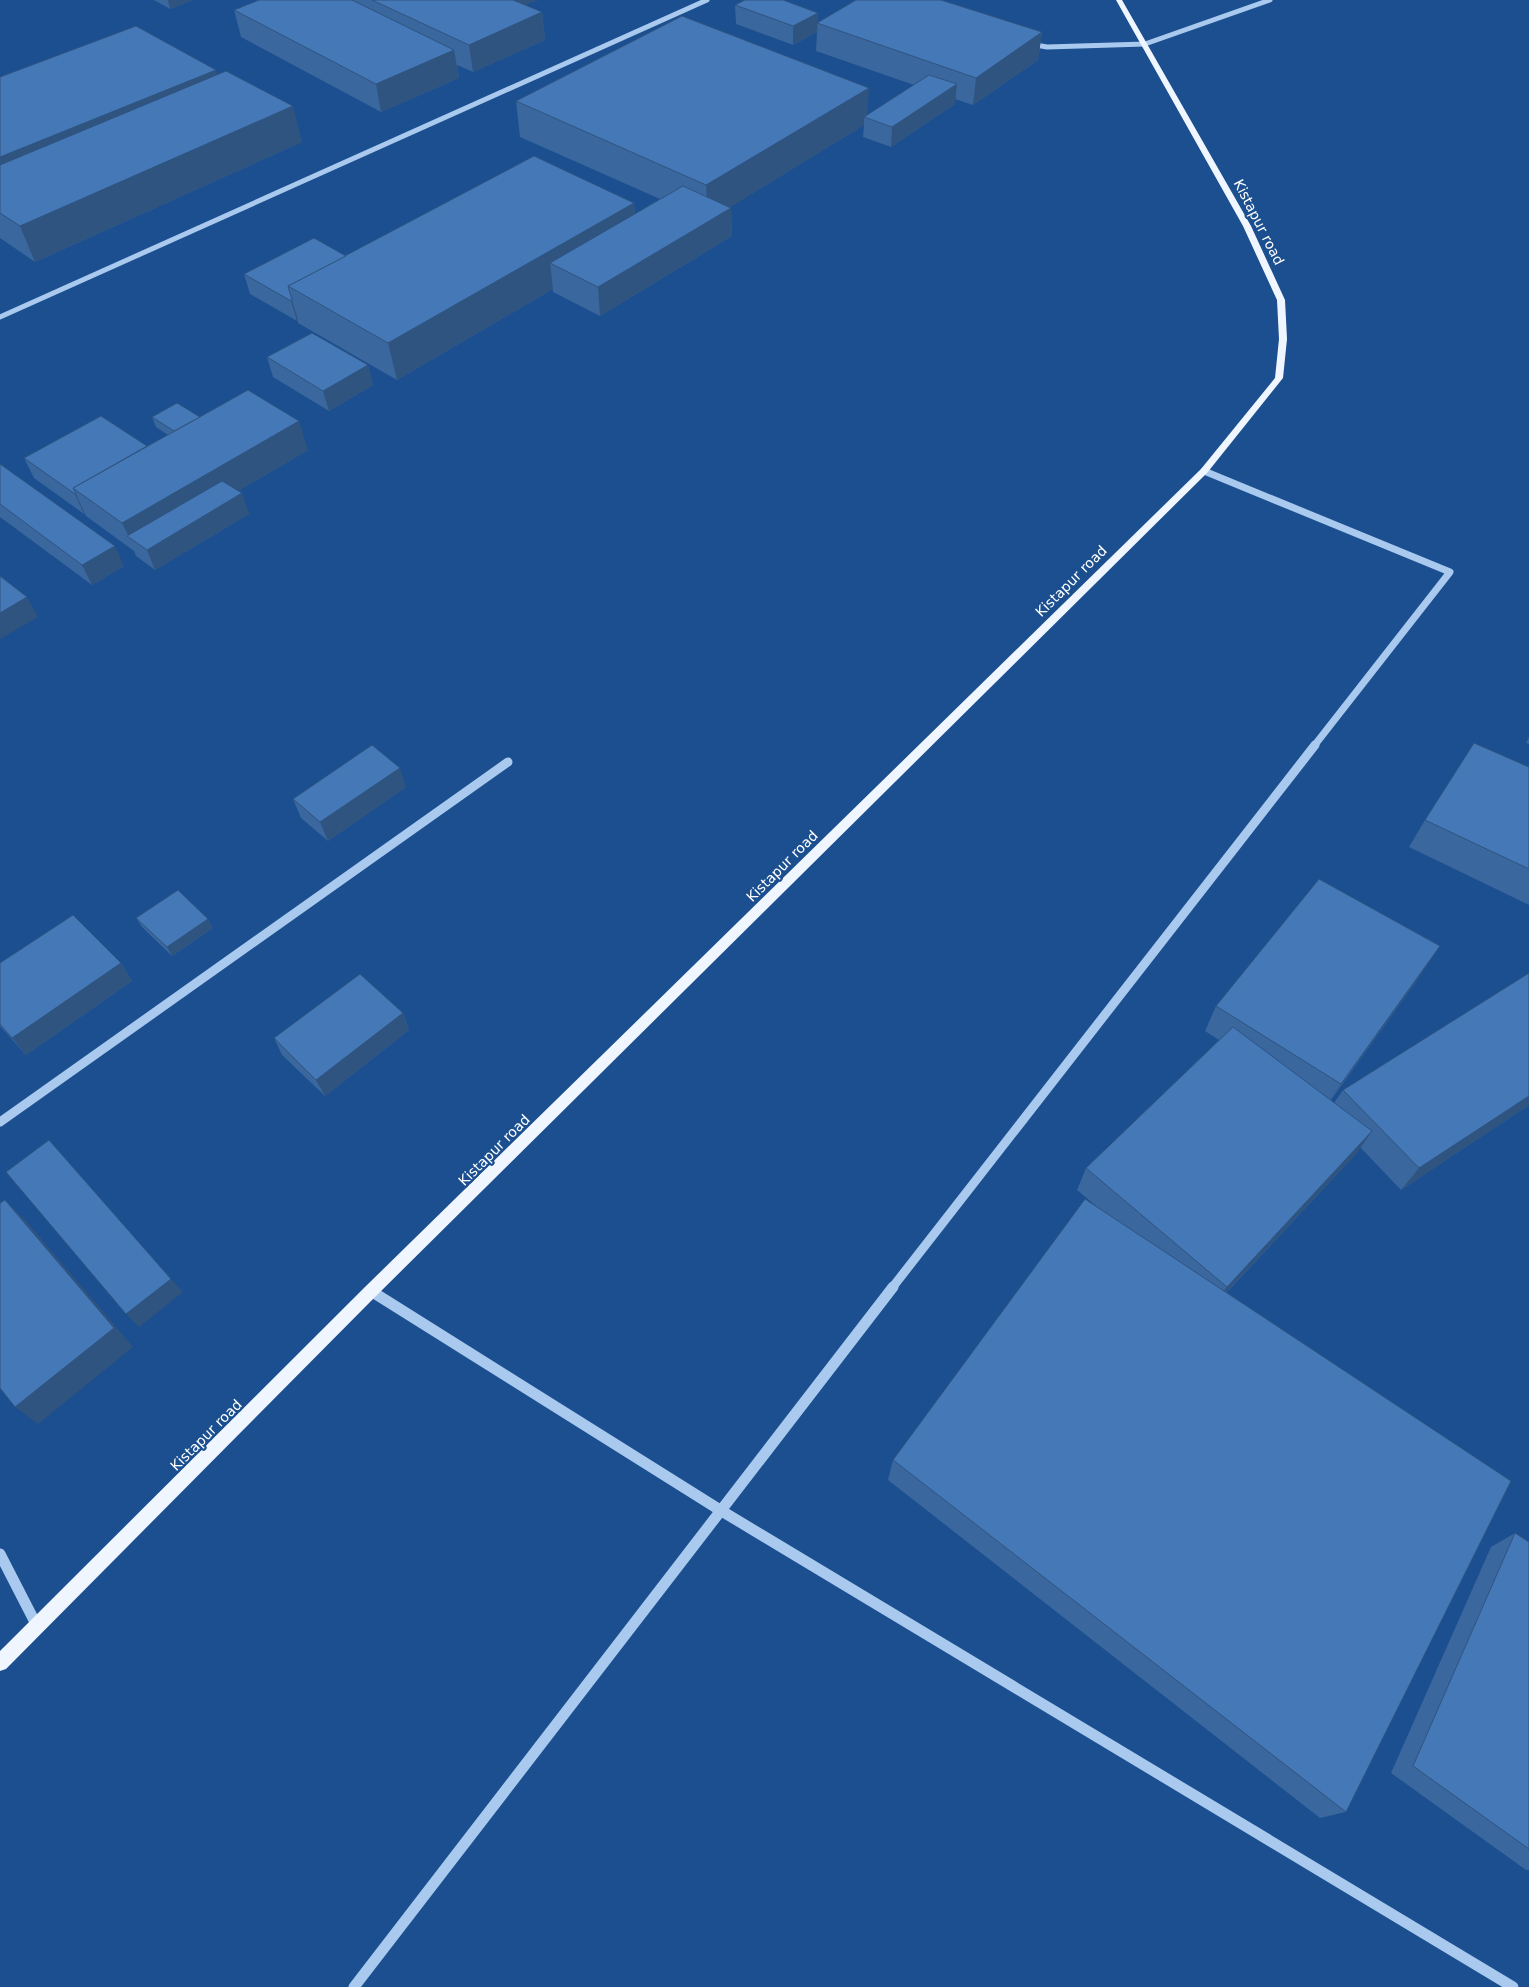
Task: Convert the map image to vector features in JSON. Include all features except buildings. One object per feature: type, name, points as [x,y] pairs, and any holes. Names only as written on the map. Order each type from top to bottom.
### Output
[{"type":"main road","name":"Kistapur road","points":[[0,1663],[371,1292],[1204,471],[1279,378],[1283,339],[1281,300],[1247,226],[1119,0]]},
{"type":"street","points":[[0,317],[707,0]]},
{"type":"street","points":[[1022,42],[1047,47],[1145,44],[1270,0]]},
{"type":"street","points":[[354,1987],[720,1510],[1450,572],[1204,471]]},
{"type":"street","points":[[0,1122],[508,762]]},
{"type":"street","points":[[371,1292],[720,1510],[1513,1987]]},
{"type":"street","points":[[0,1554],[37,1626]]}]
